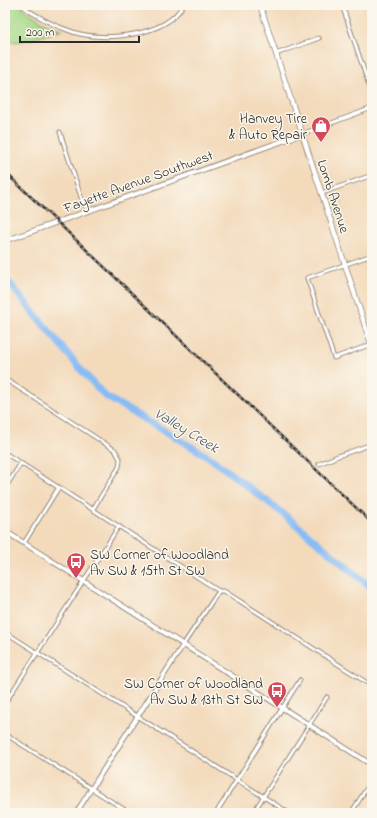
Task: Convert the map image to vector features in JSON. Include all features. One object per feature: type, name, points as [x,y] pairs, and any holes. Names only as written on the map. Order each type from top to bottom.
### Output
[{"type":"main road","name":"Lomb Avenue","points":[[260,5],[372,346]]},
{"type":"street","points":[[21,5],[56,26],[93,36],[120,36],[143,32],[159,27],[173,17],[183,5]]},
{"type":"street","points":[[342,5],[372,94]]},
{"type":"street","points":[[276,54],[319,38]]},
{"type":"street","points":[[302,134],[372,108]]},
{"type":"street","points":[[60,132],[83,203],[88,212]]},
{"type":"street","name":"Fayette Avenue Southwest","points":[[5,241],[302,134]]},
{"type":"street","points":[[322,193],[370,175],[372,185]]},
{"type":"street","points":[[372,255],[307,278],[334,358],[372,346]]},
{"type":"street","points":[[5,379],[115,450],[119,456],[119,467],[93,509]]},
{"type":"street","points":[[319,464],[372,444]]},
{"type":"street","points":[[5,453],[372,686]]},
{"type":"street","points":[[5,488],[21,463]]},
{"type":"street","points":[[24,543],[59,487]]},
{"type":"street","points":[[5,703],[119,526]]},
{"type":"street","points":[[5,531],[372,765]]},
{"type":"street","points":[[76,813],[219,590]]},
{"type":"street","points":[[5,632],[289,813]]},
{"type":"street","points":[[216,813],[300,680]]},
{"type":"street","points":[[253,813],[327,697]]},
{"type":"street","points":[[5,734],[130,813]]},
{"type":"street","points":[[351,813],[372,780]]},
{"type":"green space","points":[[5,5],[18,5],[43,22],[62,30],[27,40],[5,42]]},
{"type":"waterway","name":"Valley Creek","points":[[5,278],[82,371],[105,396],[209,457],[280,511],[372,588]]},
{"type":"railway","points":[[5,172],[372,523]]},
{"type":"place","name":"Hanvey Tire & Auto Repair","points":[[321,143]]},
{"type":"place","name":"SW Corner of Woodland Av SW & 15th St SW","points":[[76,579]]},
{"type":"place","name":"SW Corner of Woodland Av SW & 13th St SW","points":[[277,708]]}]
